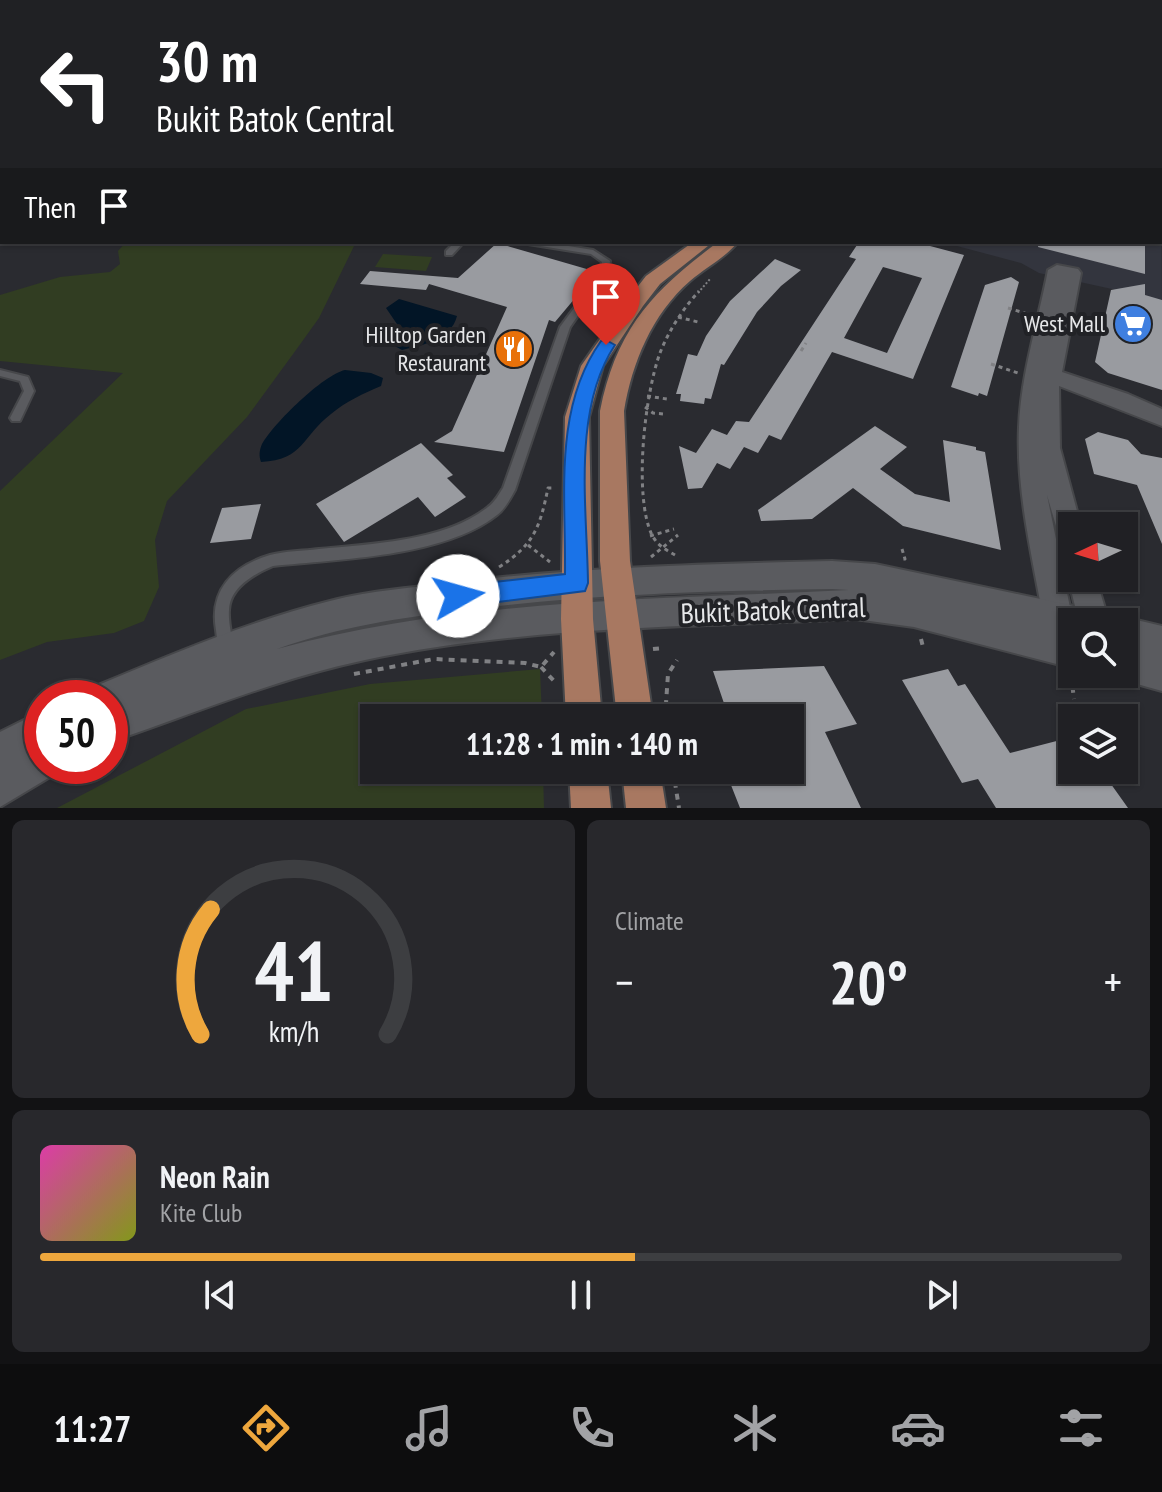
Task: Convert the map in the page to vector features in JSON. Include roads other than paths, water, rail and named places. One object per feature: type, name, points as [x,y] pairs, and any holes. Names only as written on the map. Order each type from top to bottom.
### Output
[{"type":"main road","points":[[583,704],[577,619],[577,417],[592,366],[653,280],[701,244]]},
{"type":"main road","points":[[633,704],[617,581],[612,426],[615,392],[633,345],[657,307],[674,285],[726,244]]},
{"type":"main road","name":"Bukit Batok Central","points":[[228,665],[329,616],[366,608],[617,581],[832,575],[875,578],[1058,640]]},
{"type":"main road","name":"Bukit Batok Central","points":[[228,665],[299,660],[436,631],[494,623],[855,604],[914,612],[1058,641]]},
{"type":"main road","points":[[1138,636],[1162,642]]},
{"type":"main road","points":[[128,692],[228,665]]},
{"type":"main road","points":[[128,731],[228,665]]},
{"type":"main road","points":[[1138,668],[1162,674]]},
{"type":"main road","points":[[0,752],[24,739]]},
{"type":"main road","points":[[0,788],[24,773]]},
{"type":"main road","points":[[589,784],[591,808]]},
{"type":"main road","points":[[643,784],[646,808]]},
{"type":"street","points":[[1060,608],[1034,485],[1030,445],[1038,378],[1064,271]]},
{"type":"street","points":[[1038,378],[1161,418]]},
{"type":"street","points":[[1038,378],[1048,448],[1064,512]]},
{"type":"lane","points":[[449,253],[458,244]]},
{"type":"lane","points":[[228,665],[221,608],[233,583],[255,566],[273,560],[440,538],[471,526],[495,510],[509,490],[565,327],[604,273],[606,261],[593,252],[541,244]]},
{"type":"lane","points":[[0,373],[24,379],[29,391],[16,418]]},
{"type":"water","points":[[399,299],[457,316],[449,331],[442,336],[402,350],[393,345],[399,327],[386,308]]},
{"type":"water","points":[[345,370],[371,373],[383,378],[381,386],[336,410],[294,452],[286,457],[261,462],[262,444],[277,424],[312,390]]},
{"type":"place","name":"West Mall","points":[[1133,324]]},
{"type":"place","name":"Hilltop Garden Restaurant","points":[[514,349]]}]
